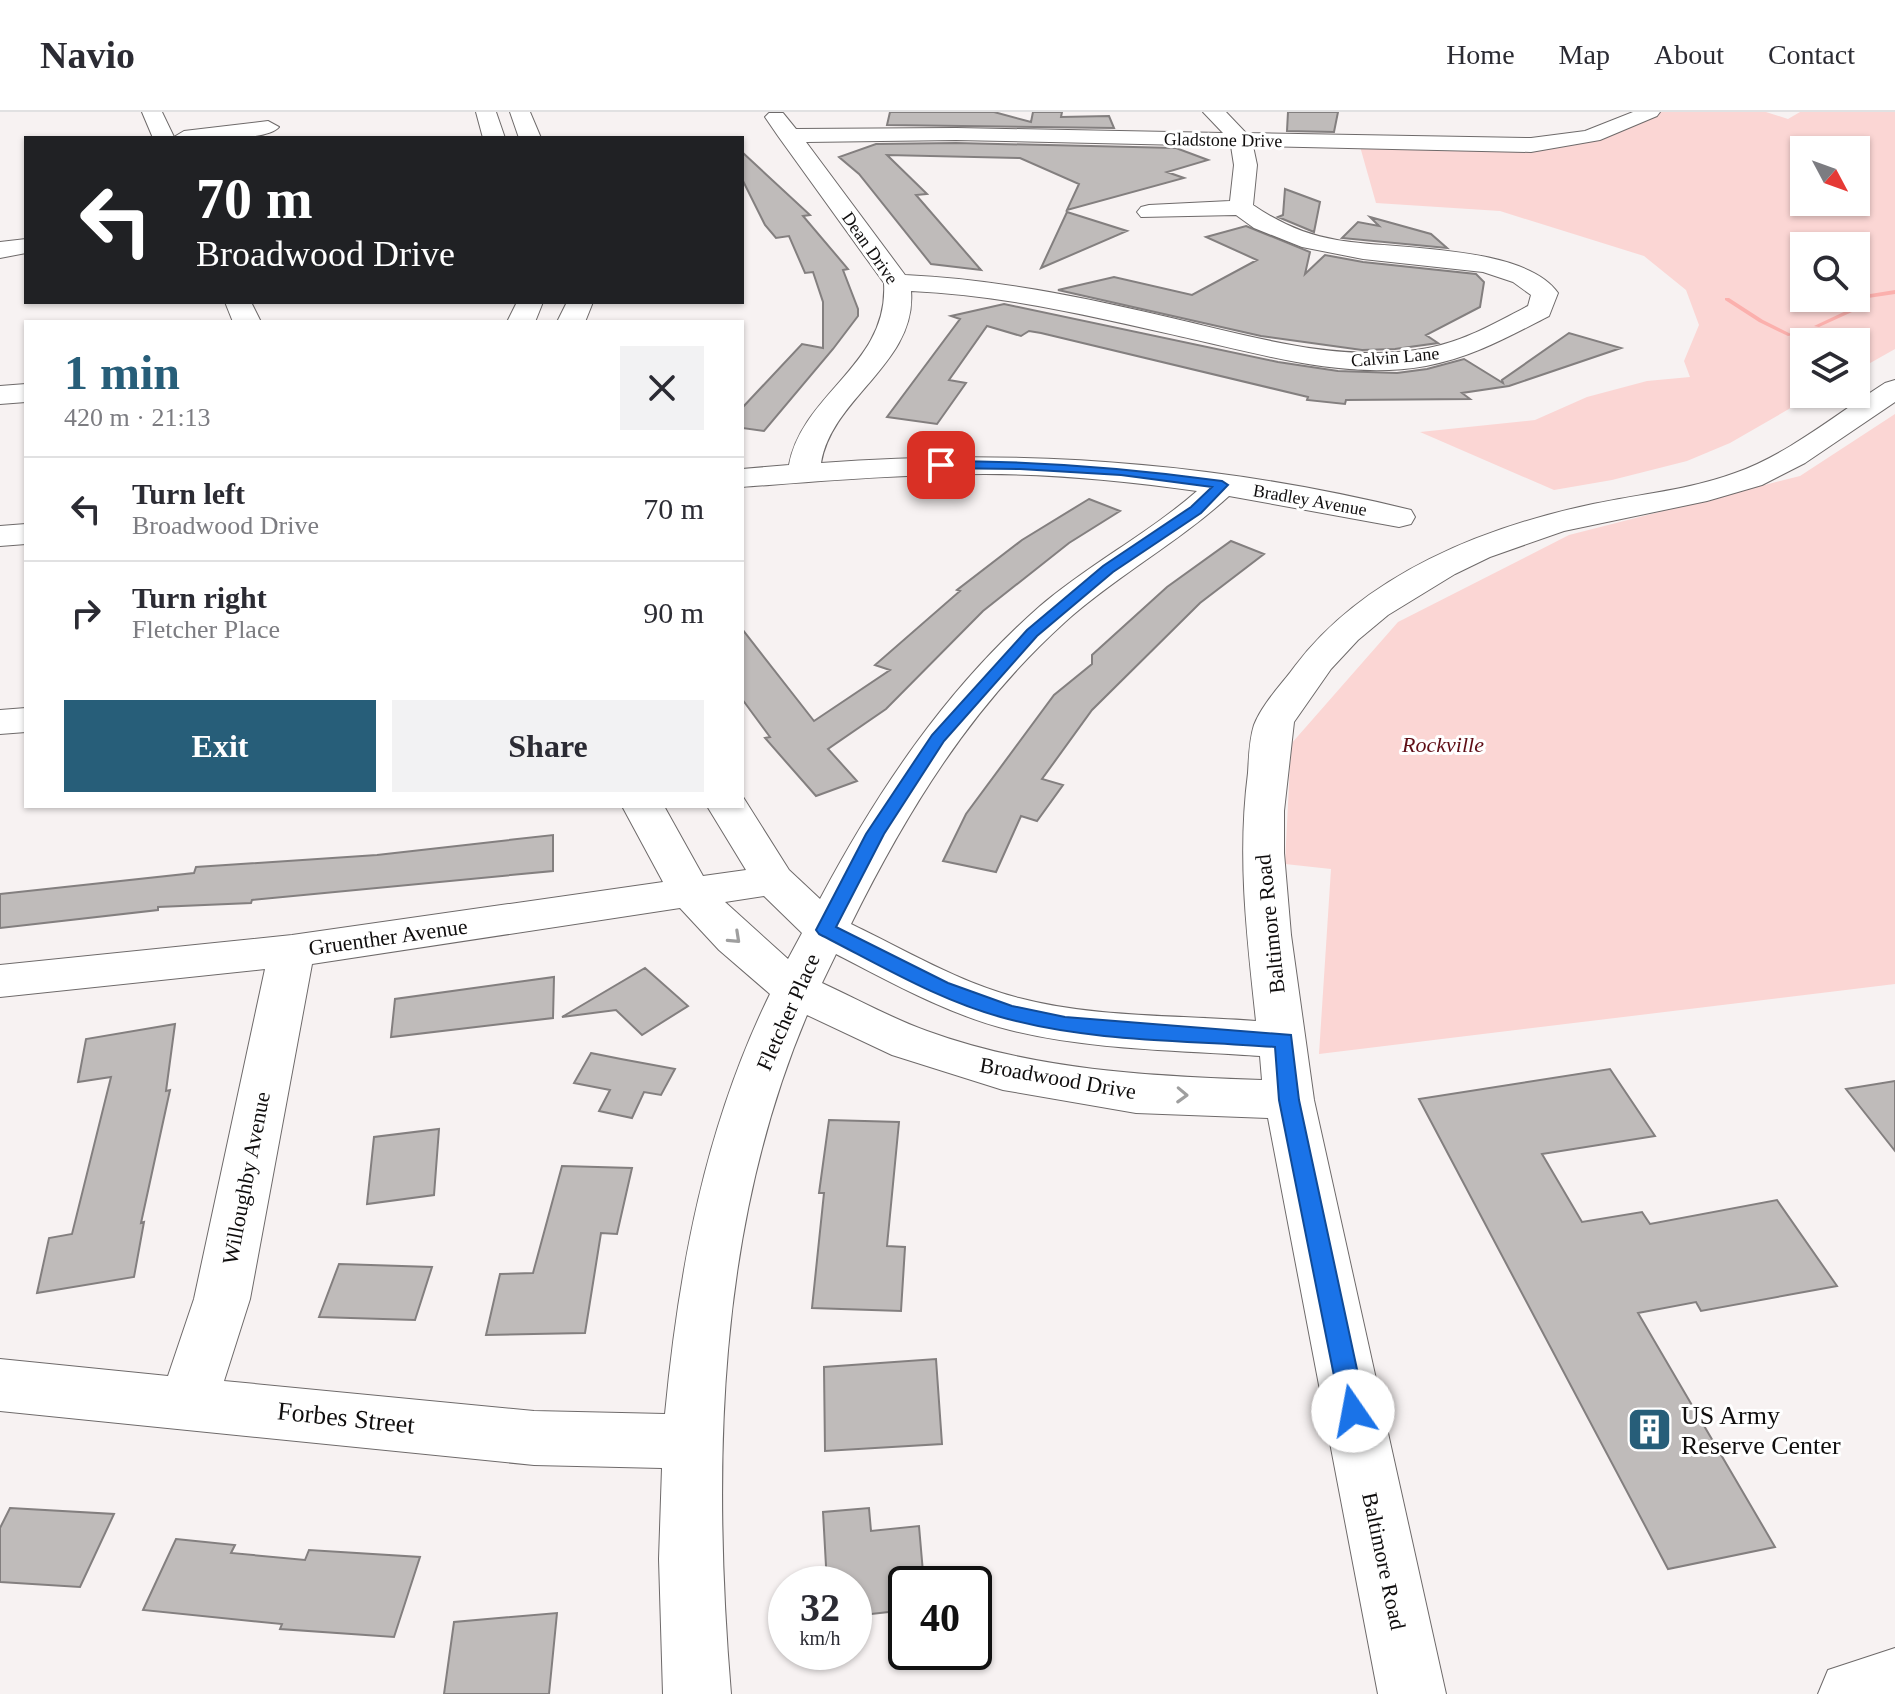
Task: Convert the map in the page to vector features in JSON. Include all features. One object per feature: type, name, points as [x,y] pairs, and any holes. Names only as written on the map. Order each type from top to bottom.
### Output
[{"type":"street","points":[[152,112],[163,136]]},
{"type":"street","points":[[486,112],[493,136]]},
{"type":"street","points":[[520,112],[529,136]]},
{"type":"street","name":"Dean Drive","points":[[772,112],[897,283],[900,296],[893,331],[809,443],[803,474]]},
{"type":"street","points":[[1149,212],[1241,208],[1247,153],[1235,130],[1213,112]]},
{"type":"street","name":"Gladstone Drive","points":[[789,136],[956,134],[1531,145],[1574,142],[1605,134],[1650,112]]},
{"type":"street","points":[[1494,124],[1531,145]]},
{"type":"street","points":[[199,136],[268,127]]},
{"type":"street","name":"Calvin Lane","points":[[897,283],[947,283],[1042,298],[1341,362],[1417,358],[1461,350],[1540,310],[1545,293],[1530,279],[1499,267],[1338,248],[1298,239],[1258,221],[1241,208]]},
{"type":"street","points":[[0,250],[24,246]]},
{"type":"street","name":"Baltimore Road","points":[[1412,1694],[1289,1100],[1284,1040],[1262,890],[1261,814],[1274,723],[1309,670],[1349,629],[1417,580],[1472,552],[1553,523],[1729,486],[1765,473],[1895,389]]},
{"type":"street","points":[[0,395],[24,393]]},
{"type":"street","name":"Bradley Avenue","points":[[744,478],[915,465],[1020,465],[1121,471],[1222,485],[1399,517]]},
{"type":"street","name":"Fletcher Place","points":[[697,1694],[692,1631],[692,1442],[711,1266],[734,1151],[775,1030],[875,834],[938,738],[1032,633],[1108,569],[1196,510],[1222,485]]},
{"type":"street","points":[[0,536],[24,534]]},
{"type":"street","points":[[0,722],[24,720]]},
{"type":"street","name":"Broadwood Drive","points":[[644,808],[690,892],[735,939],[794,989],[909,1043],[1003,1072],[1136,1094],[1289,1100]]},
{"type":"street","points":[[729,808],[756,846],[774,880],[825,930],[942,988],[1009,1013],[1065,1025],[1284,1040]]},
{"type":"street","name":"Gruenther Avenue","points":[[0,981],[292,951],[774,880]]},
{"type":"street","name":"Willoughby Avenue","points":[[188,1402],[222,1299],[292,951]]},
{"type":"street","name":"Forbes Street","points":[[0,1385],[534,1438],[692,1442]]},
{"type":"street","points":[[1852,1694],[1895,1681]]},
{"type":"green space","points":[[1650,112],[1766,112],[1788,119],[1800,112],[1895,112],[1895,349],[1870,363],[1870,328],[1790,328],[1791,408],[1730,443],[1687,461],[1612,480],[1554,490],[1420,432],[1535,420],[1587,397],[1647,381],[1690,377],[1684,361],[1699,325],[1686,290],[1644,256],[1500,211],[1376,203],[1359,143],[1574,142]]},
{"type":"green space","name":"Rockville","points":[[1895,414],[1895,984],[1319,1054],[1331,869],[1285,864],[1291,744],[1398,622],[1569,535],[1800,476]]},
{"type":"building","points":[[890,112],[994,112],[1031,122],[1033,112],[1062,112],[1061,117],[1109,116],[1114,128],[887,125]]},
{"type":"building","points":[[1288,112],[1338,112],[1334,132],[1287,131]]},
{"type":"building","points":[[876,144],[1176,148],[1208,160],[1167,172],[1184,178],[1067,210],[1079,184],[1020,158],[887,155],[927,194],[916,195],[981,270],[931,264],[859,174],[839,157]]},
{"type":"building","points":[[744,154],[810,215],[803,216],[848,269],[843,270],[858,316],[764,431],[744,428],[744,406],[802,344],[823,348],[823,302],[813,272],[805,273],[789,236],[776,238],[765,225],[744,183]]},
{"type":"building","points":[[1285,189],[1320,202],[1314,232],[1278,217],[1283,215]]},
{"type":"building","points":[[1067,212],[1127,231],[1041,268]]},
{"type":"building","points":[[1370,217],[1431,234],[1447,248],[1342,238],[1358,222],[1379,226]]},
{"type":"building","points":[[1246,226],[1310,252],[1305,274],[1325,255],[1476,274],[1484,282],[1480,307],[1426,335],[1438,343],[1362,350],[1261,336],[1058,290],[1114,277],[1192,295],[1257,260],[1206,237]]},
{"type":"building","points":[[1004,304],[1278,362],[1338,371],[1397,373],[1464,359],[1503,383],[1502,380],[1569,333],[1621,348],[1509,386],[1462,393],[1470,399],[1346,400],[1345,404],[1307,400],[1308,397],[1041,333],[1029,331],[1021,336],[987,326],[949,380],[966,383],[937,424],[887,417],[960,319],[951,316]]},
{"type":"building","points":[[1089,499],[1120,511],[1069,543],[983,611],[886,709],[828,749],[857,781],[816,796],[765,738],[770,737],[744,702],[744,632],[814,721],[890,670],[875,665],[960,591],[957,590],[1022,540]]},
{"type":"building","points":[[1231,541],[1264,554],[1200,603],[1092,710],[1042,779],[1063,785],[1037,821],[1021,816],[996,872],[943,861],[966,814],[1054,695],[1092,664],[1092,655],[1167,587]]},
{"type":"building","points":[[553,835],[553,871],[252,900],[251,903],[158,907],[158,910],[0,928],[0,894],[194,873],[196,867],[377,855]]},
{"type":"building","points":[[645,968],[688,1006],[642,1035],[616,1010],[562,1017]]},
{"type":"building","points":[[554,977],[553,1018],[391,1037],[395,999]]},
{"type":"building","points":[[175,1024],[166,1091],[170,1090],[141,1223],[144,1222],[134,1277],[37,1293],[49,1238],[72,1234],[111,1077],[78,1082],[86,1039]]},
{"type":"building","points":[[591,1053],[675,1069],[661,1095],[644,1092],[632,1118],[599,1111],[610,1090],[574,1083]]},
{"type":"building","name":"US Army Reserve Center","points":[[1610,1069],[1655,1136],[1542,1154],[1582,1222],[1642,1212],[1650,1224],[1777,1200],[1837,1286],[1701,1311],[1696,1302],[1638,1313],[1775,1547],[1668,1569],[1419,1099]]},
{"type":"building","points":[[1895,1081],[1895,1151],[1846,1089]]},
{"type":"building","points":[[829,1120],[899,1122],[887,1246],[905,1247],[901,1311],[812,1308],[824,1193],[819,1193]]},
{"type":"building","points":[[439,1129],[434,1195],[367,1204],[374,1137]]},
{"type":"building","points":[[562,1166],[632,1168],[617,1234],[601,1233],[585,1333],[486,1335],[500,1274],[533,1273]]},
{"type":"building","points":[[339,1264],[432,1267],[415,1320],[319,1317]]},
{"type":"building","points":[[936,1359],[942,1444],[825,1451],[824,1367]]},
{"type":"building","points":[[10,1508],[114,1514],[80,1587],[0,1582],[0,1528]]},
{"type":"building","points":[[869,1508],[871,1531],[919,1526],[922,1566],[888,1566],[888,1612],[872,1614],[872,1566],[826,1566],[823,1512]]},
{"type":"building","points":[[176,1539],[235,1545],[231,1553],[305,1560],[309,1550],[420,1557],[394,1637],[280,1629],[282,1624],[143,1610]]},
{"type":"building","points":[[557,1613],[549,1694],[444,1694],[454,1622]]},
{"type":"waterway","points":[[1817,326],[1850,311],[1866,296],[1895,292]]},
{"type":"waterway","points":[[1727,299],[1790,335]]},
{"type":"place","name":"US Army Reserve Center","points":[[1650,1430]]},
{"type":"route","points":[[941,465],[1020,465],[1121,471],[1222,485],[1196,510],[1108,569],[1032,633],[938,738],[875,834],[825,930],[942,988],[1009,1013],[1065,1025],[1284,1040],[1289,1100],[1353,1411]]}]
